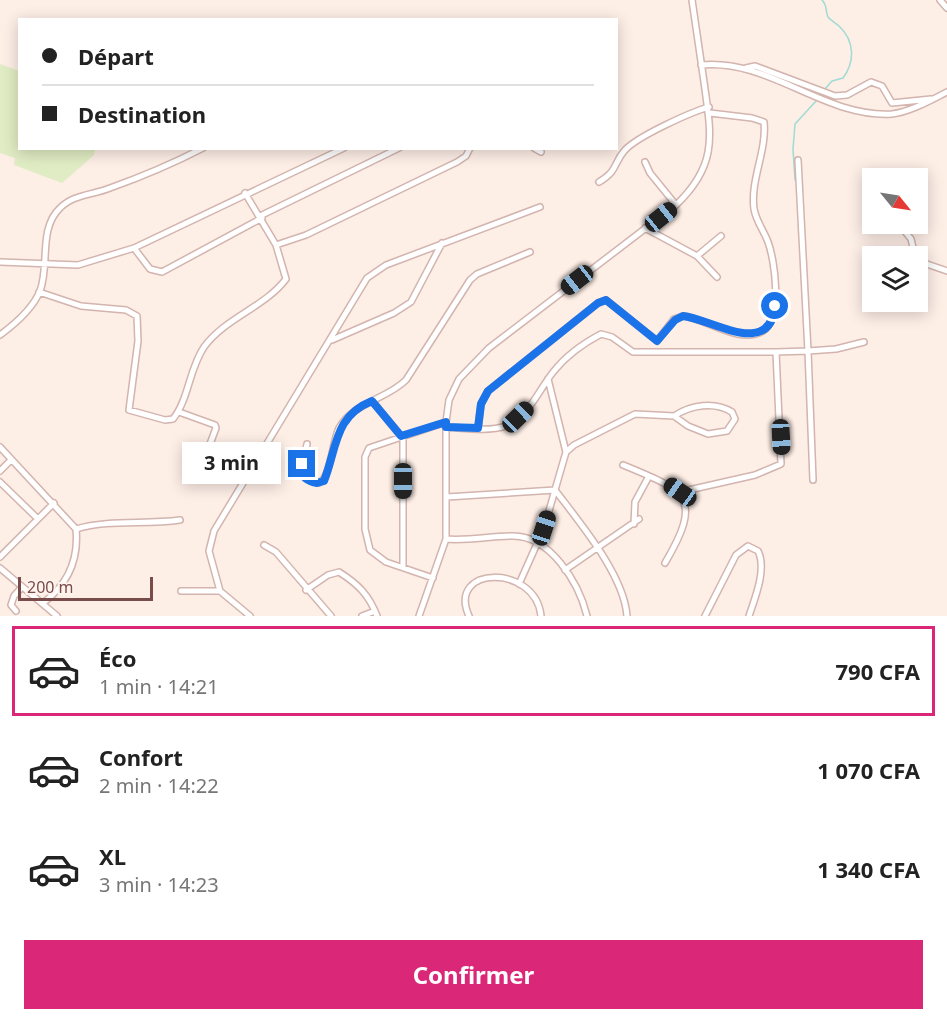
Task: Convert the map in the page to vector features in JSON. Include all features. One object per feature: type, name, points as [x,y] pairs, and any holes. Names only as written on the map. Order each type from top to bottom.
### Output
[{"type":"street","points":[[419,616],[446,539],[446,425],[452,393],[469,365],[676,205],[694,184],[705,163],[711,133],[710,110],[692,0]]},
{"type":"street","points":[[940,0],[947,8]]},
{"type":"street","points":[[701,65],[745,69],[820,95],[887,114],[906,111],[947,92]]},
{"type":"street","points":[[820,95],[841,96],[871,82],[882,86],[892,103],[901,104],[921,98],[932,99]]},
{"type":"street","points":[[478,428],[481,404],[488,391],[598,303],[606,300],[657,341],[675,320],[683,316],[740,333],[757,333],[767,326],[775,306],[772,260],[769,245],[754,208],[764,122],[710,110],[687,113],[625,150],[612,174],[599,182]]},
{"type":"street","points":[[0,335],[16,322],[39,292],[45,264],[47,234],[51,220],[59,208],[74,197],[109,189],[198,150]]},
{"type":"street","points":[[0,262],[92,263],[134,248],[245,193],[340,150]]},
{"type":"street","points":[[134,248],[150,269],[162,272],[261,217],[395,150]]},
{"type":"street","points":[[276,245],[306,235],[447,167],[466,156],[469,150]]},
{"type":"street","points":[[538,150],[541,152]]},
{"type":"street","points":[[798,160],[813,480]]},
{"type":"street","points":[[645,162],[650,173],[676,205]]},
{"type":"street","points":[[39,292],[81,306],[126,310],[137,316],[138,341],[129,410],[169,421],[179,412],[191,374],[205,346],[236,318],[284,281],[285,269],[276,245],[245,193]]},
{"type":"street","points":[[250,616],[220,591],[209,551],[214,531],[372,274],[386,265],[540,207]]},
{"type":"street","points":[[645,228],[697,256],[717,277]]},
{"type":"street","points":[[697,256],[721,236]]},
{"type":"street","points":[[332,340],[394,313],[411,302],[442,243]]},
{"type":"street","points":[[308,444],[301,473],[305,478],[319,483],[325,479],[338,430],[350,414],[394,391],[406,380],[473,277],[530,252]]},
{"type":"street","points":[[928,264],[947,271]]},
{"type":"street","points":[[433,578],[386,562],[370,550],[366,538],[365,452],[402,435],[446,425],[478,428],[510,424],[533,402],[561,364],[585,342],[601,334],[612,338],[629,351],[639,353],[836,350],[864,342]]},
{"type":"street","points":[[680,492],[755,475],[781,464],[776,352]]},
{"type":"street","points":[[548,380],[567,452]]},
{"type":"street","points":[[372,401],[402,435],[403,567]]},
{"type":"street","points":[[519,584],[538,543],[567,452],[574,445],[629,415],[674,416],[686,409],[717,405],[732,412],[735,419],[727,431],[708,434],[697,431],[674,416]]},
{"type":"street","points":[[179,412],[215,424],[216,428],[204,460]]},
{"type":"street","points":[[0,447],[76,529],[69,575],[59,590],[43,603]]},
{"type":"street","points":[[0,471],[11,460]]},
{"type":"street","points":[[623,465],[680,492],[686,506],[686,522],[665,563]]},
{"type":"street","points":[[634,524],[635,502],[649,476]]},
{"type":"street","points":[[0,482],[38,519]]},
{"type":"street","points":[[447,498],[555,490]]},
{"type":"street","points":[[555,490],[619,585],[627,616]]},
{"type":"street","points":[[0,557],[54,503]]},
{"type":"street","points":[[565,570],[639,519]]},
{"type":"street","points":[[76,529],[98,522],[152,524],[180,520]]},
{"type":"street","points":[[446,539],[512,536],[538,543],[565,570],[578,592],[587,616]]},
{"type":"street","points":[[264,545],[276,552],[306,590],[331,616]]},
{"type":"street","points":[[705,616],[736,555],[748,546],[758,551],[761,558],[759,582],[749,616]]},
{"type":"street","points":[[0,568],[43,603],[50,613],[57,616]]},
{"type":"street","points":[[306,590],[332,573],[339,572],[371,599],[376,613],[362,616]]},
{"type":"street","points":[[469,616],[465,601],[468,593],[479,580],[503,576],[519,584],[535,599],[540,606],[541,616]]},
{"type":"street","points":[[16,611],[11,605],[12,600],[22,586]]},
{"type":"street","points":[[181,591],[220,591]]},
{"type":"green space","points":[[0,64],[18,71],[18,150],[95,150],[94,155],[62,183],[14,165],[15,158],[0,153]]},
{"type":"waterway","points":[[822,0],[828,17],[848,38],[852,52],[850,65],[843,78],[832,81],[825,89]]},
{"type":"waterway","points":[[795,180],[793,149],[795,124],[817,100]]},
{"type":"route","points":[[302,464],[301,473],[305,478],[317,483],[324,481],[338,430],[350,414],[372,401],[401,436],[446,422],[446,427],[478,428],[483,398],[494,385],[562,334],[598,303],[606,300],[657,341],[675,320],[683,316],[740,333],[757,333],[767,326],[775,306]]}]
